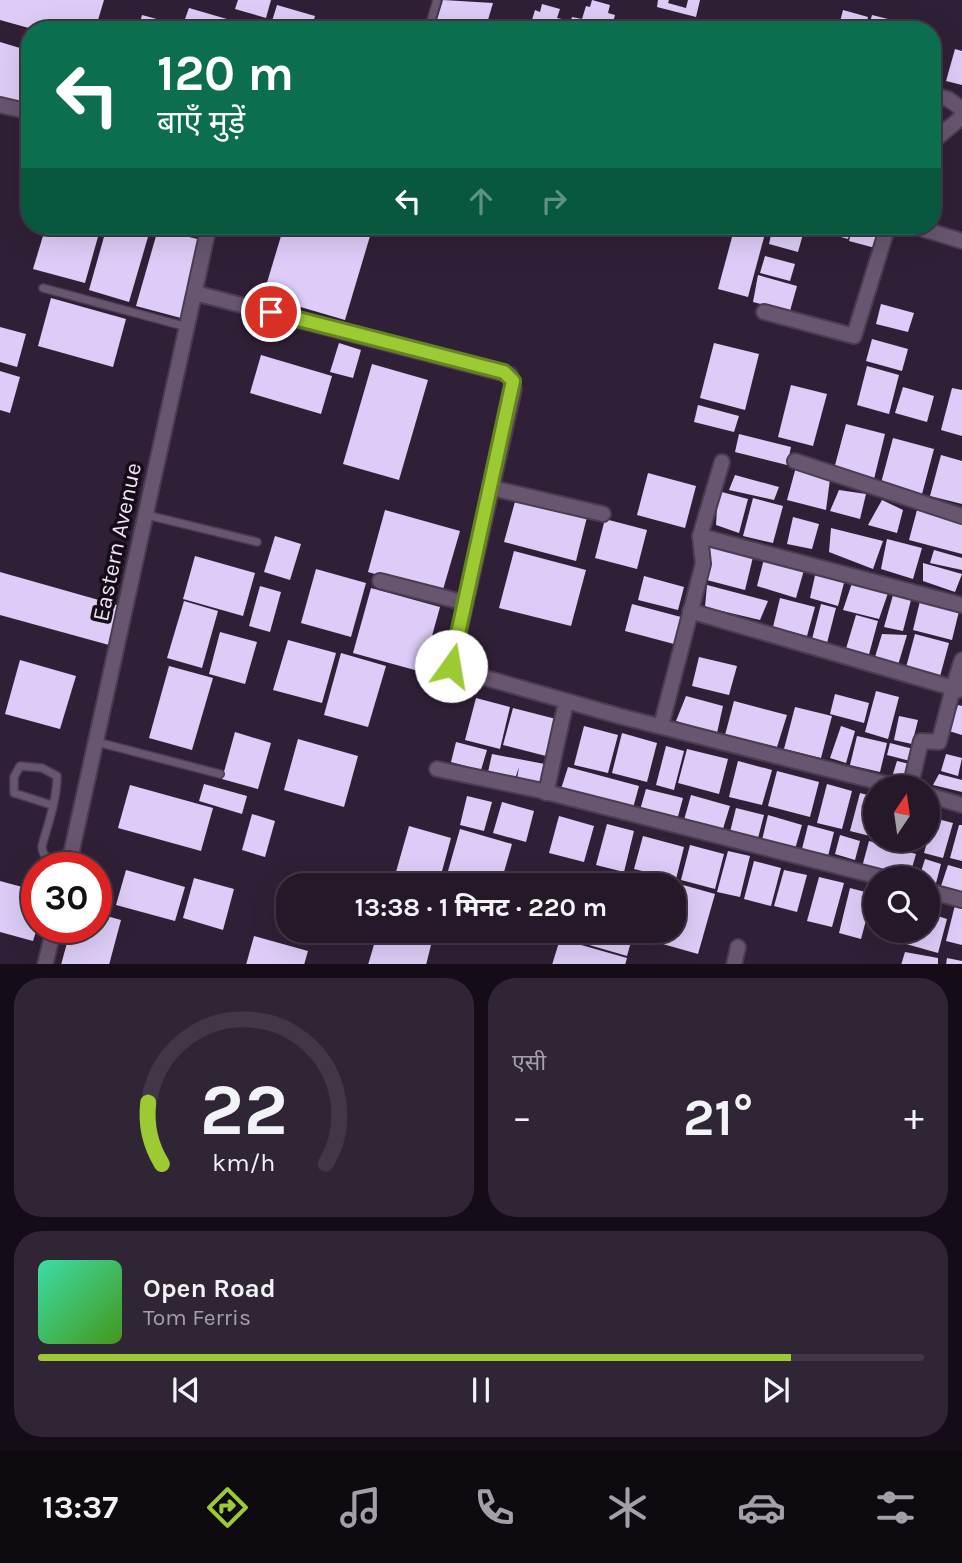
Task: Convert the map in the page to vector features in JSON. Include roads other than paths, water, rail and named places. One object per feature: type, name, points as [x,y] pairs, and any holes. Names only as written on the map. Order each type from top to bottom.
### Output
[{"type":"street","points":[[941,97],[962,109]]},
{"type":"street","points":[[0,105],[21,110]]},
{"type":"street","points":[[941,134],[962,117]]},
{"type":"street","name":"Eastern Avenue","points":[[71,852],[207,235]]},
{"type":"street","points":[[764,312],[854,336],[885,235]]},
{"type":"street","points":[[941,235],[962,241]]},
{"type":"street","points":[[195,293],[510,375],[514,389],[451,668],[566,702],[863,778]]},
{"type":"street","points":[[795,461],[962,516]]},
{"type":"street","points":[[661,726],[702,564],[700,536],[722,462]]},
{"type":"street","points":[[492,488],[603,514]]},
{"type":"street","points":[[700,536],[962,605]]},
{"type":"street","points":[[380,581],[466,603]]},
{"type":"street","points":[[690,611],[957,690]]},
{"type":"street","points":[[913,775],[921,741],[939,743],[957,690],[962,660]]},
{"type":"street","points":[[546,793],[566,702]]},
{"type":"street","points":[[437,769],[546,793],[863,873]]},
{"type":"street","points":[[940,799],[962,805]]},
{"type":"street","points":[[940,894],[962,900]]},
{"type":"street","points":[[45,964],[50,943]]},
{"type":"street","points":[[734,964],[738,947]]},
{"type":"lane","points":[[431,21],[437,0]]},
{"type":"lane","points":[[43,288],[188,327]]},
{"type":"lane","points":[[147,514],[257,542]]},
{"type":"lane","points":[[97,742],[220,774]]},
{"type":"lane","points":[[43,852],[57,782],[54,773],[42,768],[20,766],[14,777],[13,793],[52,805]]}]
